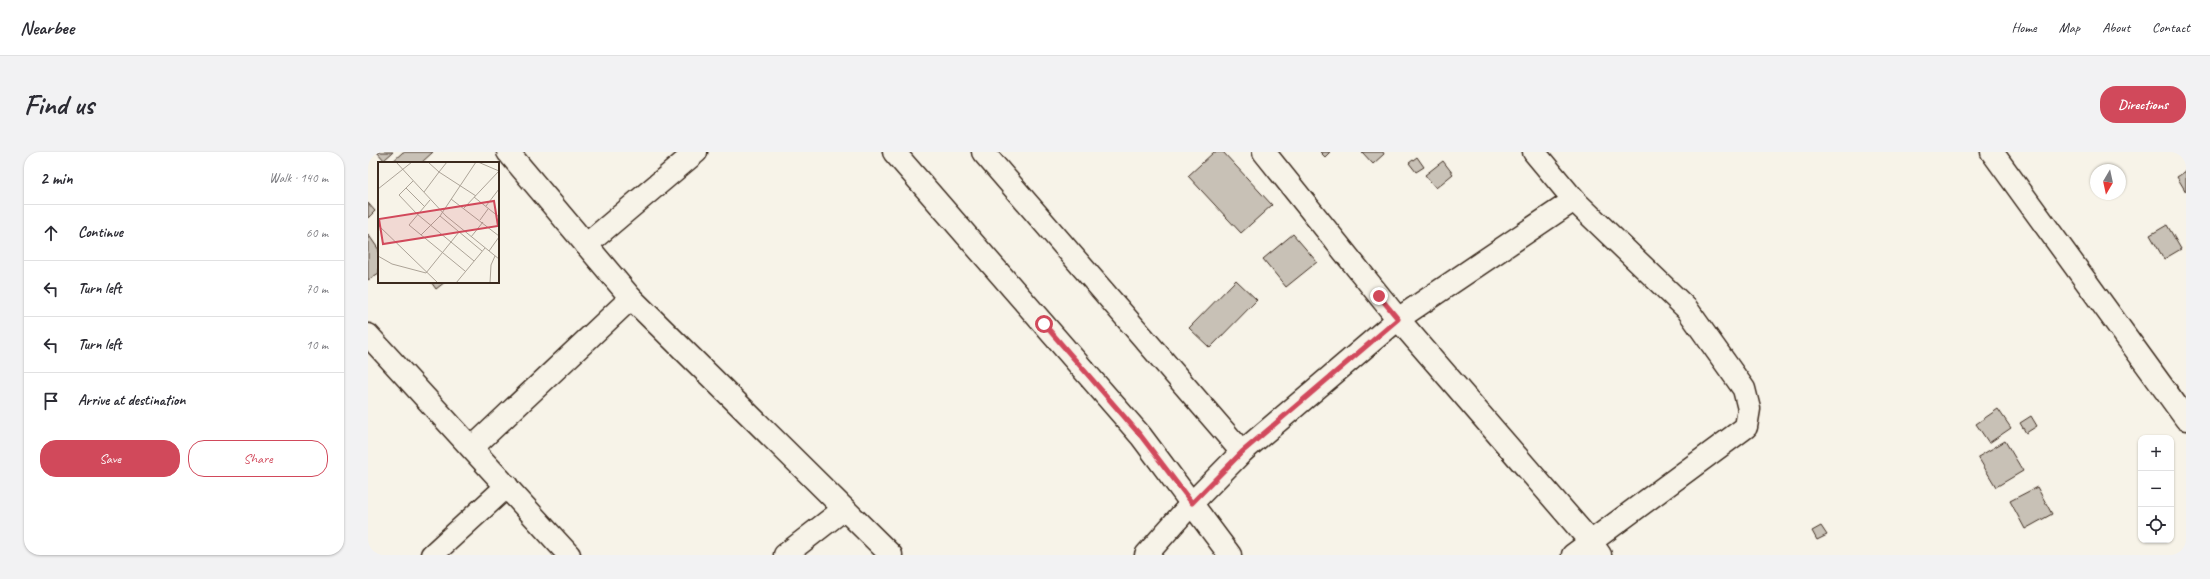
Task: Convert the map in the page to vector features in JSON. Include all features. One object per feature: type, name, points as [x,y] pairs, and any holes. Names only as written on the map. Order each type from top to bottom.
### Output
[{"type":"street","points":[[508,152],[631,298],[891,555]]},
{"type":"street","points":[[586,245],[696,152]]},
{"type":"street","points":[[894,152],[1141,436],[1230,555]]},
{"type":"street","points":[[984,152],[1242,452]]},
{"type":"street","points":[[1264,152],[1398,319],[1595,548]]},
{"type":"street","points":[[1534,152],[1574,200],[1687,309],[1744,389],[1749,409],[1746,427],[1595,548],[1573,555]]},
{"type":"street","points":[[1992,152],[2186,419]]},
{"type":"street","points":[[1146,555],[1192,503],[1242,452],[1398,319],[1574,200]]},
{"type":"street","points":[[472,448],[631,298]]},
{"type":"street","points":[[368,335],[569,555]]},
{"type":"street","points":[[432,555],[507,486]]},
{"type":"street","points":[[785,555],[844,509]]},
{"type":"building","points":[[377,152],[393,152],[384,160]]},
{"type":"building","points":[[403,152],[433,152],[422,162],[392,162]]},
{"type":"building","points":[[1214,152],[1223,152],[1272,205],[1241,233],[1188,176]]},
{"type":"building","points":[[1320,152],[1330,152],[1325,157]]},
{"type":"building","points":[[1362,152],[1383,152],[1384,154],[1373,164]]},
{"type":"building","points":[[1417,157],[1424,167],[1416,172],[1409,163]]},
{"type":"building","points":[[1443,161],[1453,174],[1436,188],[1425,175]]},
{"type":"building","points":[[2186,171],[2186,192],[2177,177]]},
{"type":"building","points":[[368,203],[375,211],[368,218]]},
{"type":"building","points":[[2167,225],[2181,249],[2164,259],[2150,235]]},
{"type":"building","points":[[368,234],[378,249],[378,274],[368,280]]},
{"type":"building","points":[[1293,234],[1317,262],[1286,287],[1263,259]]},
{"type":"building","points":[[1236,280],[1257,300],[1210,348],[1189,328]]},
{"type":"building","points":[[432,283],[444,283],[436,289]]},
{"type":"building","points":[[1998,409],[2011,428],[1989,443],[1976,424]]},
{"type":"building","points":[[2031,416],[2037,426],[2026,433],[2020,423]]},
{"type":"building","points":[[2005,441],[2023,471],[1996,487],[1978,457]]},
{"type":"building","points":[[2037,487],[2052,514],[2025,529],[2010,501]]},
{"type":"building","points":[[1821,526],[1827,535],[1817,540],[1812,531]]},
{"type":"route","points":[[1044,324],[1141,436],[1192,503],[1242,452],[1398,319],[1379,296]]}]
